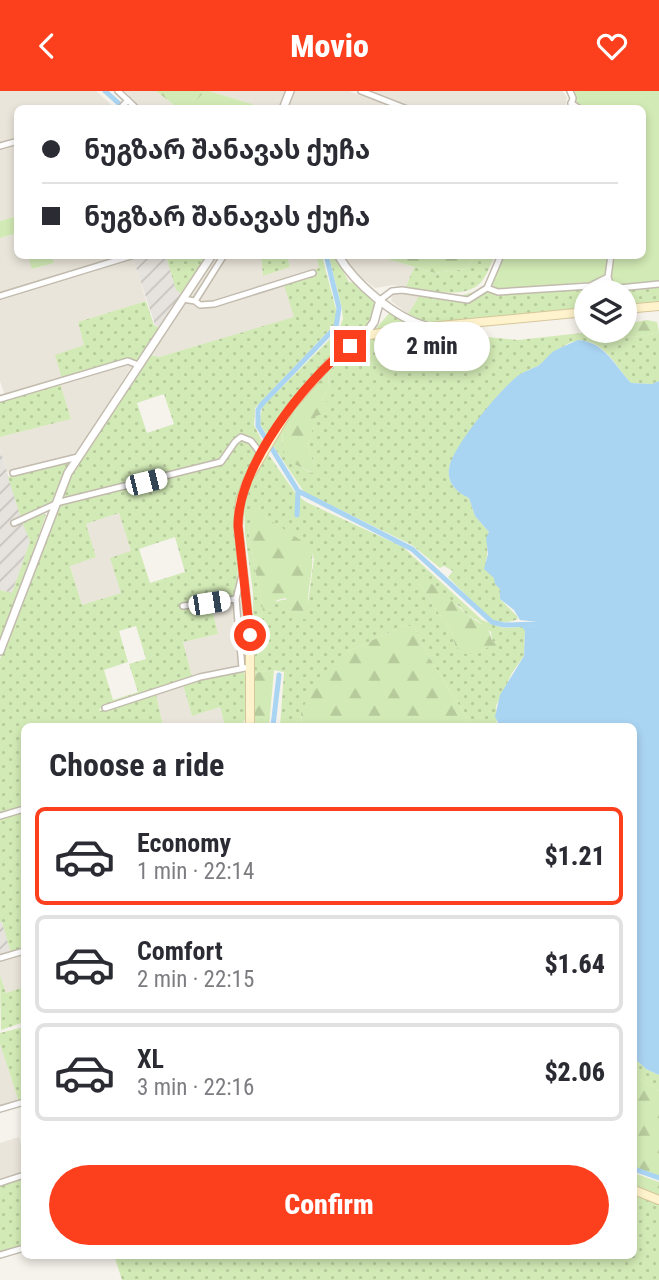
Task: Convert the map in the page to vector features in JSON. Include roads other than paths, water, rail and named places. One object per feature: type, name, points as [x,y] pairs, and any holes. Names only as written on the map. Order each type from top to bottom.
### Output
[{"type":"main road","points":[[637,308],[659,306]]},
{"type":"main road","points":[[250,723],[244,571],[238,509],[245,485],[262,452],[295,400],[331,360],[364,336],[574,313]]},
{"type":"main road","points":[[637,1191],[659,1200]]},
{"type":"street","points":[[118,91],[132,105]]},
{"type":"street","points":[[361,91],[397,105]]},
{"type":"street","points":[[123,105],[126,101]]},
{"type":"street","points":[[0,296],[121,259]]},
{"type":"street","points":[[0,651],[68,473],[209,259]]},
{"type":"street","points":[[195,301],[221,259]]},
{"type":"street","points":[[341,259],[353,277],[380,300],[414,323],[428,327]]},
{"type":"street","points":[[364,336],[374,321],[380,300],[392,291],[402,290],[468,300],[486,288],[499,259]]},
{"type":"street","points":[[610,259],[608,277],[611,286],[619,288],[659,284]]},
{"type":"street","points":[[183,299],[201,305],[214,304],[313,273]]},
{"type":"street","points":[[486,288],[498,292],[590,286],[608,277]]},
{"type":"street","points":[[0,388],[2,399],[128,361],[138,365]]},
{"type":"street","points":[[14,523],[60,502],[221,462],[241,437],[251,440],[262,452]]},
{"type":"street","points":[[13,473],[78,457]]},
{"type":"street","points":[[105,708],[200,677],[246,668],[236,599],[244,571]]},
{"type":"street","points":[[183,606],[236,599]]},
{"type":"street","points":[[0,816],[21,810]]},
{"type":"street","points":[[0,958],[21,952]]},
{"type":"street","points":[[0,1109],[21,1103]]},
{"type":"street","points":[[0,1183],[21,1176]]},
{"type":"street","points":[[0,1255],[21,1249]]},
{"type":"water","points":[[574,342],[590,343],[608,355],[631,383],[652,384],[659,381],[659,1075],[637,1061],[637,723],[497,723],[495,717],[500,695],[524,656],[525,631],[522,627],[539,626],[539,622],[520,620],[514,610],[500,599],[500,589],[494,578],[484,569],[488,554],[486,538],[489,532],[475,516],[469,498],[454,487],[449,474],[458,447],[478,419],[511,382],[538,366],[554,351]]},
{"type":"waterway","points":[[105,91],[121,105]]},
{"type":"waterway","points":[[327,259],[339,308],[336,327],[262,404],[258,410],[258,426],[298,491],[412,549],[492,622],[504,625],[540,624]]},
{"type":"waterway","points":[[297,515],[298,491]]},
{"type":"waterway","points":[[273,723],[279,675]]},
{"type":"waterway","points":[[637,1170],[659,1178]]}]
